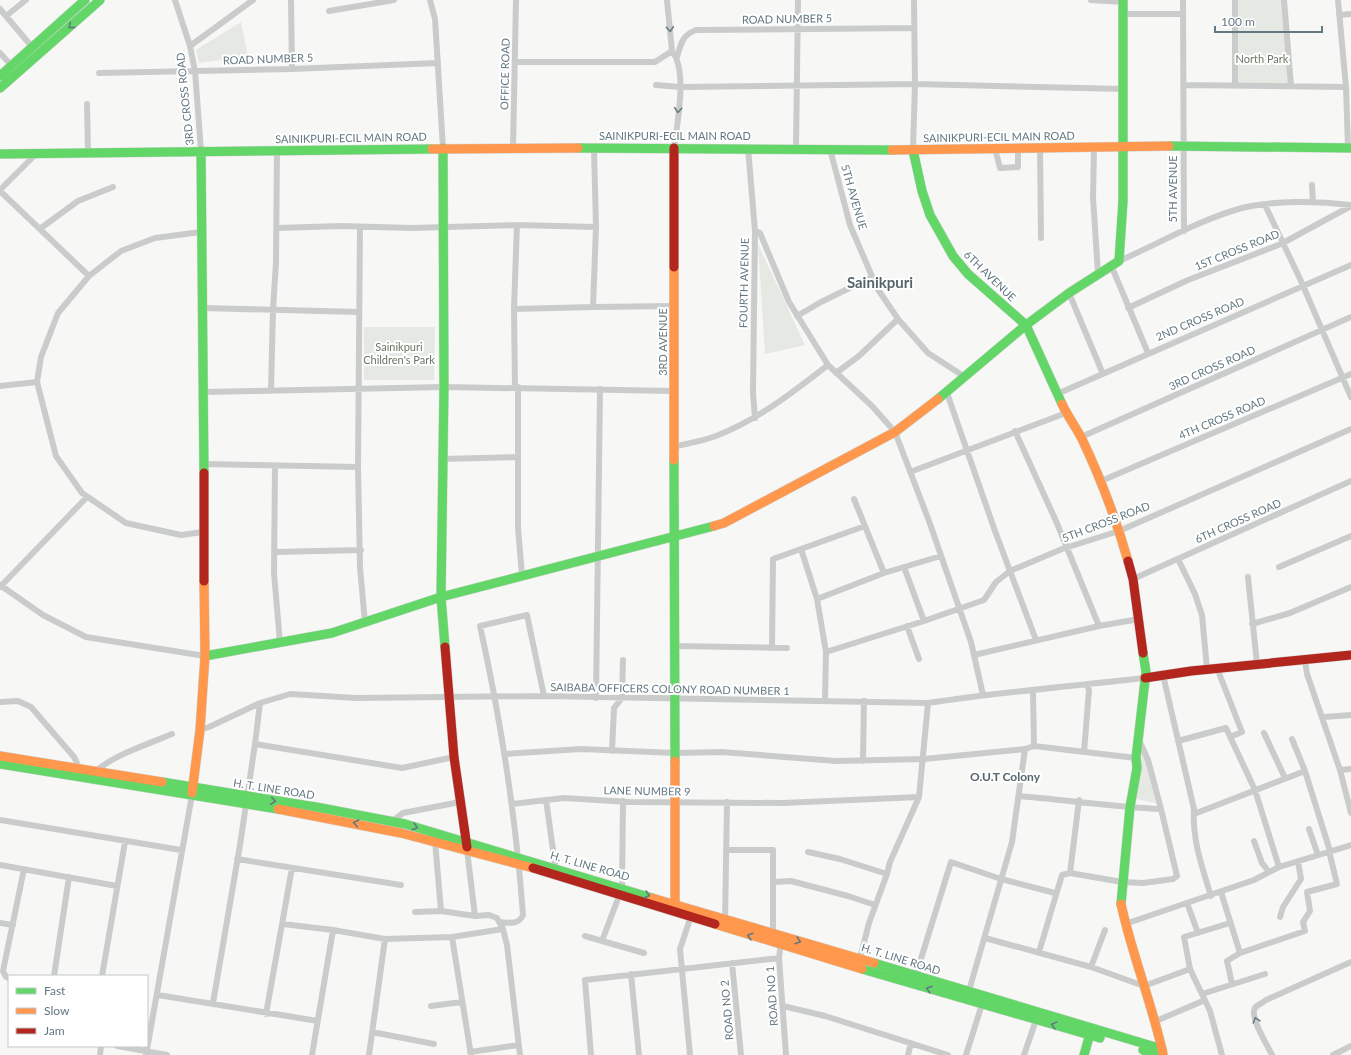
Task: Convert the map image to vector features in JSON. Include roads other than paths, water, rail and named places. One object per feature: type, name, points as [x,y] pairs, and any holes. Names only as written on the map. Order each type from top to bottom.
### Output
[{"type":"street","points":[[6,16],[26,0]]},
{"type":"street","points":[[0,76],[85,0]]},
{"type":"street","points":[[0,88],[100,0]]},
{"type":"street","name":"3RD CROSS ROAD","points":[[176,0],[190,46],[195,71],[201,151]]},
{"type":"street","points":[[190,46],[253,0]]},
{"type":"street","points":[[291,0],[292,69]]},
{"type":"street","points":[[329,11],[394,0]]},
{"type":"street","points":[[430,0],[435,19],[443,148],[444,387],[441,597],[454,757],[467,846],[475,916]]},
{"type":"street","name":"OFFICE ROAD","points":[[513,148],[516,62],[516,0]]},
{"type":"street","points":[[666,0],[672,51],[677,57],[680,87],[674,148]]},
{"type":"street","points":[[796,148],[798,0]]},
{"type":"street","points":[[913,150],[915,84],[914,0]]},
{"type":"street","points":[[1091,0],[1123,1],[1123,201],[1115,263],[1128,308],[1148,352]]},
{"type":"street","name":"5TH AVENUE","points":[[1183,0],[1184,231]]},
{"type":"street","points":[[1235,0],[1235,86]]},
{"type":"street","points":[[1284,0],[1290,86]]},
{"type":"street","points":[[1338,0],[1350,148]]},
{"type":"street","points":[[0,9],[33,48]]},
{"type":"street","points":[[1123,14],[1183,14]]},
{"type":"street","points":[[1339,15],[1351,14]]},
{"type":"street","name":"ROAD NUMBER 5","points":[[677,57],[682,40],[687,33],[696,30],[914,28]]},
{"type":"street","points":[[516,62],[655,62],[672,51]]},
{"type":"street","points":[[0,52],[12,66]]},
{"type":"street","name":"ROAD NUMBER 5","points":[[99,73],[292,69],[438,63]]},
{"type":"street","points":[[656,85],[680,87],[915,84],[1124,89]]},
{"type":"street","points":[[1184,85],[1346,87]]},
{"type":"street","points":[[86,104],[88,154]]},
{"type":"street","name":"SAINIKPURI-ECIL MAIN ROAD","points":[[0,154],[35,155],[443,148],[796,148],[913,150],[1183,146],[1350,148]]},
{"type":"street","points":[[593,307],[596,227],[594,148]]},
{"type":"street","name":"3RD AVENUE","points":[[674,148],[674,446],[676,536],[674,907]]},
{"type":"street","name":"FOURTH AVENUE","points":[[748,148],[755,231],[753,393],[755,418]]},
{"type":"street","points":[[1040,148],[1041,238]]},
{"type":"street","points":[[1094,148],[1093,198],[1098,273]]},
{"type":"street","name":"5TH AVENUE","points":[[830,149],[850,225],[877,288],[898,320],[928,353],[965,376]]},
{"type":"street","points":[[995,149],[1000,168],[1018,167],[1018,149]]},
{"type":"street","name":"6TH AVENUE","points":[[913,150],[922,191],[930,215],[953,256],[968,274],[1026,325]]},
{"type":"street","points":[[148,1044],[158,995],[181,850],[192,792],[200,730],[204,656],[204,392],[201,151]]},
{"type":"street","points":[[271,391],[277,228],[277,151]]},
{"type":"street","points":[[35,155],[0,190],[89,276]]},
{"type":"street","points":[[1312,185],[1313,202]]},
{"type":"street","points":[[41,228],[78,201],[113,188]]},
{"type":"street","points":[[87,497],[0,586],[43,615],[86,637],[204,656],[332,633],[441,597],[724,524],[895,432],[947,393],[1026,325],[1069,293],[1115,263],[1184,231],[1230,212],[1244,208],[1313,202],[1351,205]]},
{"type":"street","name":"1ST CROSS ROAD","points":[[1128,308],[1188,280],[1281,244],[1351,205]]},
{"type":"street","points":[[1264,206],[1274,223],[1281,244],[1302,286],[1351,397]]},
{"type":"street","points":[[277,228],[517,225],[596,227]]},
{"type":"street","points":[[517,225],[514,308],[518,457],[518,528],[522,575]]},
{"type":"street","points":[[360,227],[358,467],[361,550],[360,567],[365,622]]},
{"type":"street","points":[[755,231],[760,233],[765,242],[789,302],[828,365],[872,406],[895,432],[959,609],[974,655],[983,695]]},
{"type":"street","points":[[201,232],[155,238],[121,251],[89,276],[58,313],[41,357],[37,382],[56,456],[87,497],[126,523],[181,535],[204,532]]},
{"type":"street","name":"2ND CROSS ROAD","points":[[1057,394],[1148,352],[1351,265]]},
{"type":"street","points":[[798,316],[821,302],[872,277]]},
{"type":"street","points":[[1069,293],[1103,374]]},
{"type":"street","points":[[514,308],[675,306]]},
{"type":"street","points":[[202,308],[359,312]]},
{"type":"street","name":"3RD CROSS ROAD","points":[[1081,438],[1351,317]]},
{"type":"street","points":[[836,373],[859,356],[898,320]]},
{"type":"street","points":[[1026,325],[1057,394],[1081,438],[1101,481],[1119,531],[1133,578],[1146,672],[1136,758],[1137,768],[1130,807],[1120,902],[1125,924],[1156,1021],[1161,1053]]},
{"type":"street","points":[[674,446],[715,437],[755,418],[774,406],[828,365]]},
{"type":"street","name":"4TH CROSS ROAD","points":[[1101,481],[1351,374]]},
{"type":"street","points":[[0,386],[37,382]]},
{"type":"street","points":[[204,392],[359,390],[444,387],[675,391]]},
{"type":"street","points":[[596,698],[600,389]]},
{"type":"street","points":[[947,393],[1036,640]]},
{"type":"street","points":[[910,472],[1066,412]]},
{"type":"street","name":"5TH CROSS ROAD","points":[[826,652],[984,600],[996,582],[1010,571],[1067,548],[1119,531],[1351,429]]},
{"type":"street","points":[[1015,431],[1038,479],[1099,626]]},
{"type":"street","points":[[442,459],[518,457]]},
{"type":"street","points":[[204,464],[358,467]]},
{"type":"street","points":[[275,466],[274,573],[280,643]]},
{"type":"street","name":"6TH CROSS ROAD","points":[[1133,578],[1351,481]]},
{"type":"street","points":[[854,499],[884,573]]},
{"type":"street","points":[[772,648],[773,559],[865,526]]},
{"type":"street","points":[[1279,568],[1351,536]]},
{"type":"street","points":[[801,549],[817,599],[826,652],[825,701]]},
{"type":"street","points":[[275,552],[361,550]]},
{"type":"street","points":[[817,599],[884,573],[941,556]]},
{"type":"street","points":[[1178,559],[1195,594],[1202,615],[1207,669]]},
{"type":"street","points":[[904,567],[924,621]]},
{"type":"street","points":[[1248,577],[1257,664]]},
{"type":"street","points":[[1252,624],[1290,613],[1351,587]]},
{"type":"street","points":[[500,922],[517,922],[521,920],[523,915],[512,804],[505,754],[495,696],[480,626],[527,615],[544,696]]},
{"type":"street","points":[[974,655],[1099,626],[1139,619]]},
{"type":"street","points":[[907,626],[919,658]]},
{"type":"street","points":[[675,646],[787,648]]},
{"type":"street","points":[[1145,678],[1207,669],[1351,655]]},
{"type":"street","points":[[612,750],[614,708],[622,698],[623,660]]},
{"type":"street","points":[[1305,660],[1307,674],[1324,718],[1351,813]]},
{"type":"street","points":[[1217,668],[1242,732],[1230,737]]},
{"type":"street","points":[[1163,675],[1194,809],[1193,825],[1196,844],[1211,896]]},
{"type":"street","name":"SAIBABA OFFICERS COLONY ROAD NUMBER 1","points":[[200,730],[209,728],[260,703],[290,694],[356,698],[544,696],[928,703],[983,695],[1033,691],[1145,678]]},
{"type":"street","points":[[1084,752],[1089,690],[1087,685]]},
{"type":"street","points":[[1033,691],[1034,746]]},
{"type":"street","points":[[0,702],[18,701],[31,707],[74,757],[79,772]]},
{"type":"street","points":[[864,701],[864,761]]},
{"type":"street","points":[[212,1003],[237,859],[260,703]]},
{"type":"street","points":[[859,963],[875,905],[890,862],[919,797],[924,759],[928,703]]},
{"type":"street","points":[[1324,718],[1351,715]]},
{"type":"street","points":[[1178,741],[1226,728],[1255,790],[1279,867]]},
{"type":"street","points":[[1264,733],[1285,778]]},
{"type":"street","points":[[94,775],[104,764],[172,734]]},
{"type":"street","points":[[1232,984],[1227,961],[1240,953],[1305,931],[1303,922],[1310,911],[1307,892],[1337,884],[1330,851],[1305,771],[1292,739]]},
{"type":"street","points":[[1039,952],[1055,893],[1062,875],[1070,873],[1122,882],[1173,880],[1177,876],[1148,760],[1139,740]]},
{"type":"street","points":[[255,744],[402,768],[454,757]]},
{"type":"street","points":[[505,754],[581,749],[675,753],[722,752],[836,761],[864,761],[924,759],[1025,749],[1034,746],[1136,758]]},
{"type":"street","points":[[967,996],[1012,842],[1025,749]]},
{"type":"street","name":"H. T. LINE ROAD","points":[[0,756],[94,775],[390,825],[674,907],[692,913],[724,928],[781,940],[983,1001],[1036,1020],[1091,1032],[1161,1053]]},
{"type":"street","name":"H. T. LINE ROAD","points":[[0,764],[79,772]]},
{"type":"street","points":[[1340,770],[1351,769]]},
{"type":"street","points":[[1194,814],[1305,771]]},
{"type":"street","points":[[1019,796],[1079,800],[1130,807],[1161,808]]},
{"type":"street","name":"LANE NUMBER 9","points":[[512,804],[564,798],[623,801],[783,803],[919,797]]},
{"type":"street","points":[[546,800],[556,872]]},
{"type":"street","points":[[1070,873],[1079,800]]},
{"type":"street","points":[[602,940],[621,891],[623,801]]},
{"type":"street","points":[[390,825],[403,813],[460,802]]},
{"type":"street","points":[[724,928],[727,802]]},
{"type":"street","points":[[0,820],[125,842],[181,850]]},
{"type":"street","name":"H. T. LINE ROAD","points":[[390,825],[435,841],[467,846]]},
{"type":"street","points":[[1309,829],[1318,855]]},
{"type":"street","points":[[435,841],[441,911]]},
{"type":"street","points":[[1254,841],[1262,863],[1269,872]]},
{"type":"street","points":[[102,975],[125,842]]},
{"type":"street","points":[[1125,924],[1211,896],[1279,867],[1351,845]]},
{"type":"street","points":[[726,850],[773,850],[773,934]]},
{"type":"street","points":[[808,852],[840,859],[887,874]]},
{"type":"street","points":[[237,859],[401,886]]},
{"type":"street","points":[[1280,917],[1283,907],[1301,879],[1298,861]]},
{"type":"street","points":[[914,980],[951,862],[1001,879],[1055,893]]},
{"type":"street","points":[[0,865],[117,886]]},
{"type":"street","points":[[266,1014],[292,868]]},
{"type":"street","points":[[8,978],[6,977],[3,971],[24,869]]},
{"type":"street","points":[[54,975],[69,877]]},
{"type":"street","points":[[773,882],[791,881],[848,896],[875,905]]},
{"type":"street","points":[[1221,892],[1240,953]]},
{"type":"street","points":[[1187,903],[1198,933]]},
{"type":"street","points":[[415,912],[441,911],[475,916],[489,915],[497,918],[500,922],[503,929],[510,965],[520,1055]]},
{"type":"street","points":[[690,1055],[684,974],[681,969],[680,948],[692,913]]},
{"type":"street","name":"H. T. LINE ROAD","points":[[692,913],[725,918],[773,934],[781,940]]},
{"type":"street","points":[[0,923],[13,925]]},
{"type":"street","points":[[1222,1055],[1210,1011],[1190,969],[1184,937],[1230,923]]},
{"type":"street","points":[[283,924],[333,930],[385,939],[452,937],[503,929]]},
{"type":"street","points":[[312,1055],[333,930]]},
{"type":"street","points":[[1091,967],[1105,930]]},
{"type":"street","points":[[585,936],[644,953]]},
{"type":"street","points":[[452,937],[470,1054],[519,1045]]},
{"type":"street","points":[[985,938],[1091,967],[1144,986],[1190,969]]},
{"type":"street","points":[[369,1055],[385,939]]},
{"type":"street","name":"ROAD NO 1","points":[[781,940],[779,958],[786,1055]]},
{"type":"street","points":[[591,1055],[585,980],[779,958]]},
{"type":"street","points":[[1272,1055],[1256,1023],[1253,1014],[1255,1008],[1266,1000],[1351,962]]},
{"type":"street","name":"ROAD NO 2","points":[[732,963],[741,1055]]},
{"type":"street","points":[[631,974],[639,1055]]},
{"type":"street","points":[[1202,994],[1265,974]]},
{"type":"street","points":[[158,995],[212,1003],[266,1014],[318,1021]]},
{"type":"street","points":[[1156,1021],[1205,1000]]},
{"type":"street","points":[[966,1055],[983,1001]]},
{"type":"street","name":"H. T. LINE ROAD","points":[[983,1001],[1037,1011],[1091,1032]]},
{"type":"street","points":[[431,1006],[462,1002]]},
{"type":"street","points":[[783,1006],[825,1016],[948,1055]]},
{"type":"street","points":[[1024,1055],[1036,1020]]},
{"type":"street","points":[[372,1032],[434,1044]]},
{"type":"street","points":[[1084,1055],[1091,1032]]},
{"type":"street","points":[[908,1055],[912,1043]]},
{"type":"street","points":[[1333,1055],[1351,1046]]},
{"type":"street","points":[[121,1047],[146,1054],[167,1055]]},
{"type":"district","name":"Sainikpuri","points":[[880,283]]},
{"type":"district","name":"O.U.T Colony","points":[[1005,777]]},
{"type":"park label","name":"North Park","points":[[1262,59]]},
{"type":"park label","name":"Sainikpuri Children's Park","points":[[399,353]]}]
